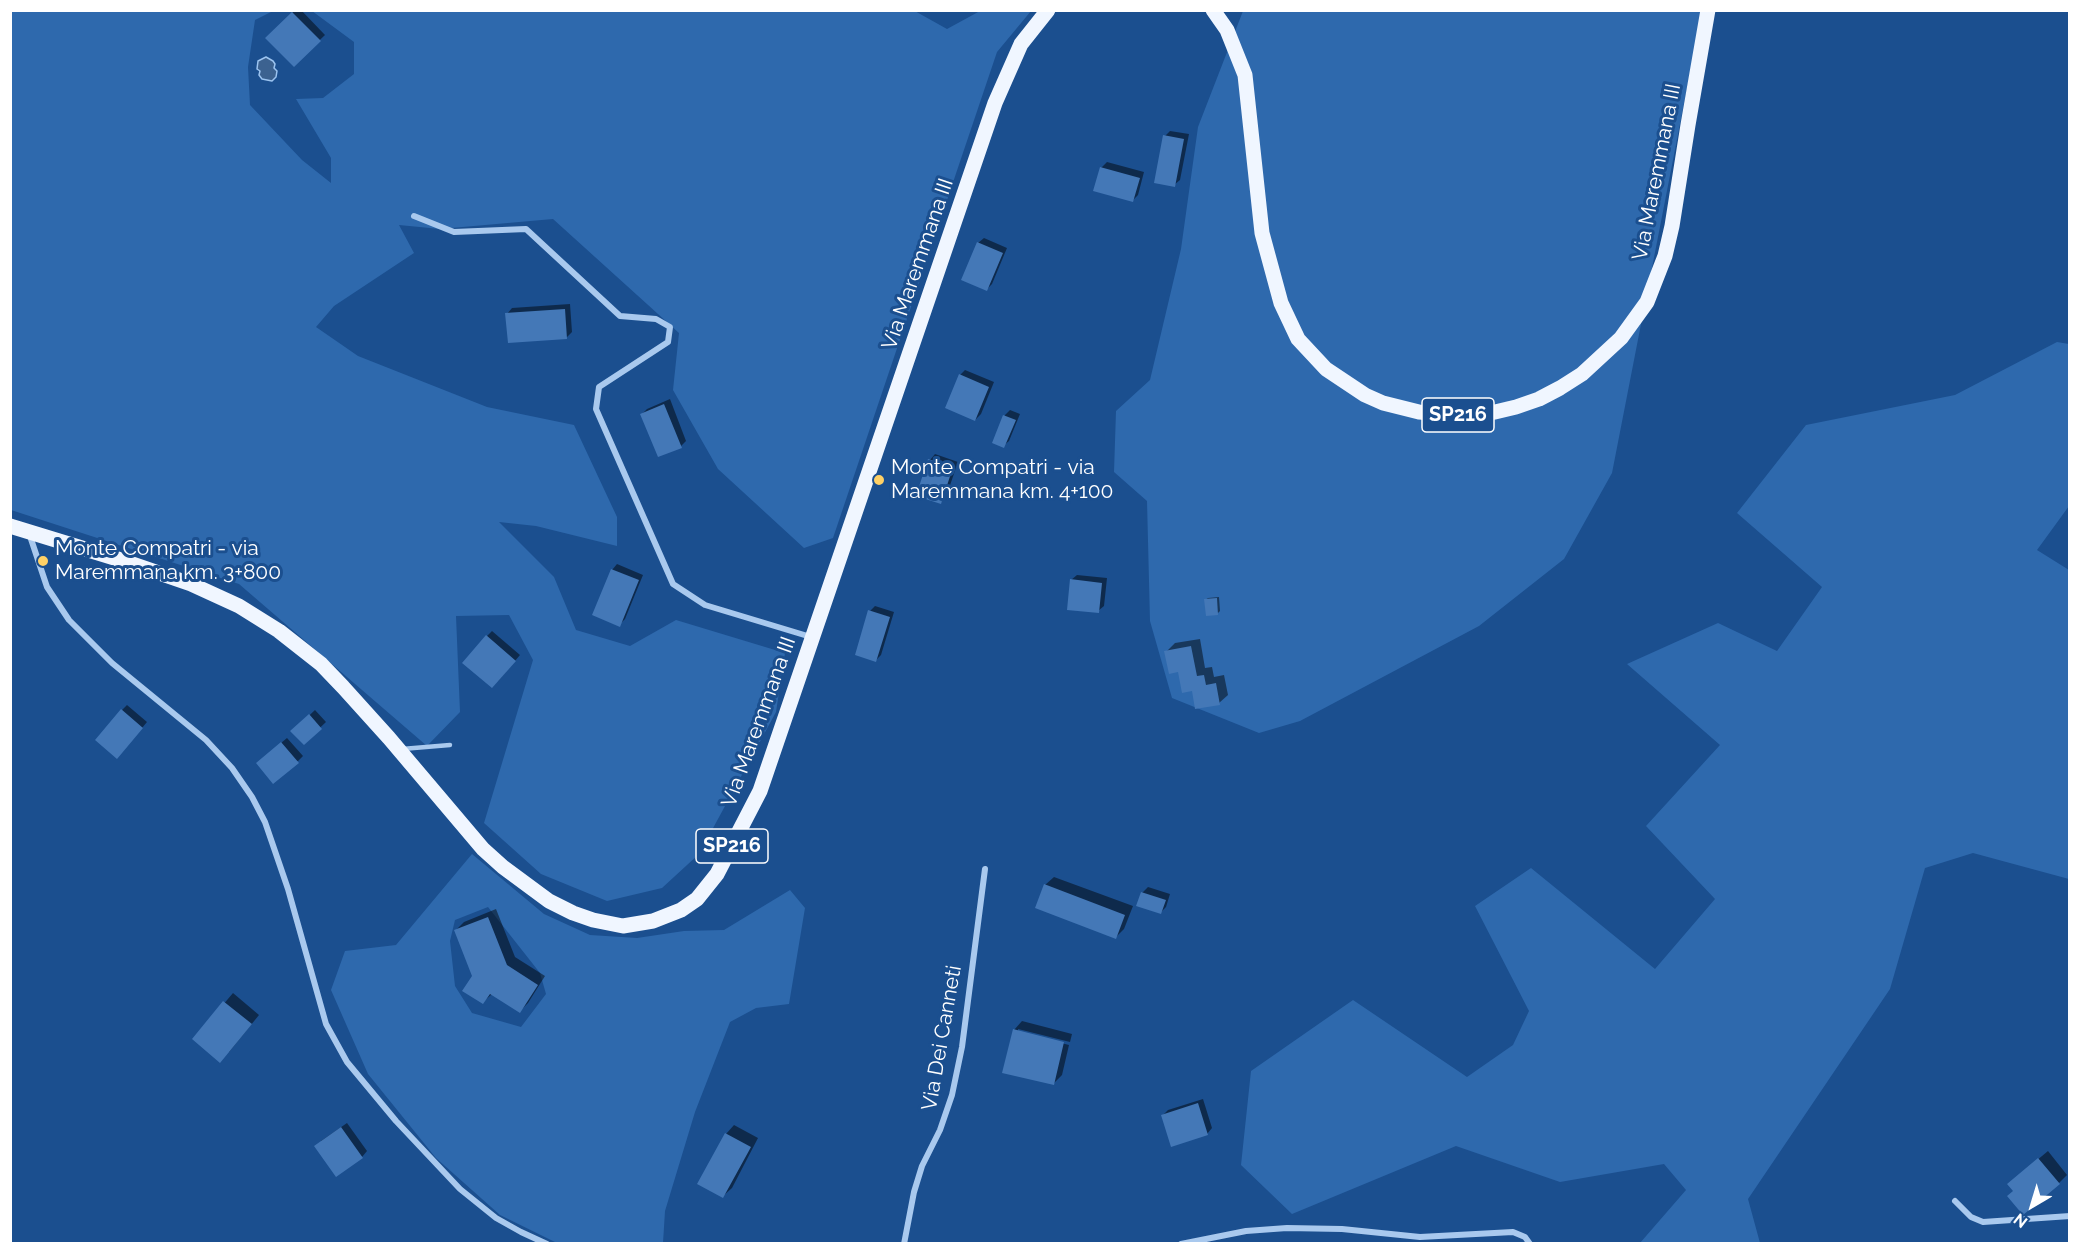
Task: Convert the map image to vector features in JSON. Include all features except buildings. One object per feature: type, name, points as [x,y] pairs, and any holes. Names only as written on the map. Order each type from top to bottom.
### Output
[{"type":"main road","name":"Via Maremmana III","points":[[10,526],[172,577],[216,595],[253,614],[296,643],[321,664],[398,749],[472,838],[503,867],[538,894],[573,913],[623,926],[652,921],[690,905],[708,887],[724,863],[760,791],[995,103],[1022,44],[1048,10]]},
{"type":"main road","name":"Via Maremmana III","points":[[1213,10],[1230,36],[1245,75],[1262,233],[1281,303],[1298,339],[1326,369],[1365,395],[1383,403],[1419,412],[1461,415],[1495,412],[1516,407],[1560,388],[1582,374],[1615,344],[1635,321],[1647,302],[1663,264],[1672,226],[1708,10]]},
{"type":"street","points":[[414,216],[454,232],[526,229],[620,316],[656,319],[670,327],[668,342],[600,387],[596,409],[673,584],[705,606],[813,637]]},
{"type":"street","points":[[28,531],[47,587],[69,620],[112,663],[206,740],[232,768],[252,797],[265,822],[288,889],[326,1024],[343,1055],[396,1121],[460,1189],[496,1218],[547,1244]]},
{"type":"street","name":"Via Dei Canneti","points":[[904,1244],[914,1192],[922,1166],[940,1130],[952,1095],[962,1047],[985,869]]},
{"type":"street","points":[[1955,1201],[1971,1217],[1983,1222],[2070,1216]]},
{"type":"street","points":[[1181,1244],[1246,1231],[1320,1228],[1420,1237],[1512,1232],[1525,1237],[1530,1244]]},
{"type":"lane","points":[[398,749],[450,745]]},
{"type":"shaded area","points":[[913,10],[947,29],[980,11],[1031,11],[997,52],[833,538],[804,548],[718,469],[673,390],[679,333],[553,219],[440,229],[399,225],[414,253],[334,306],[316,327],[358,356],[487,407],[574,425],[617,517],[617,546],[536,526],[499,522],[554,577],[576,630],[630,646],[676,620],[785,653],[776,712],[699,854],[662,888],[607,901],[541,874],[484,823],[533,660],[509,615],[456,616],[460,712],[427,746],[239,584],[11,510],[11,11],[273,11],[255,20],[248,67],[250,105],[302,160],[331,183],[331,158],[296,99],[323,98],[354,74],[354,42],[312,11]]},
{"type":"shaded area","points":[[1243,11],[1702,11],[1612,473],[1564,559],[1479,626],[1300,721],[1259,733],[1172,698],[1150,621],[1147,501],[1114,472],[1116,411],[1150,380],[1181,249],[1198,127]]},
{"type":"shaded area","points":[[266,57],[273,61],[277,71],[272,81],[262,79],[257,69],[258,61]]},
{"type":"shaded area","points":[[2057,342],[2069,344],[2069,506],[2037,550],[2069,570],[2069,879],[1973,853],[1925,868],[1890,989],[1748,1199],[1760,1243],[1640,1243],[1686,1190],[1664,1164],[1560,1182],[1456,1146],[1292,1214],[1241,1165],[1251,1071],[1353,1000],[1467,1077],[1513,1045],[1529,1011],[1475,906],[1531,868],[1655,969],[1715,899],[1646,826],[1720,745],[1627,664],[1718,623],[1777,651],[1822,587],[1737,513],[1806,425],[1955,395]]},
{"type":"shaded area","points":[[472,854],[544,914],[590,935],[637,938],[684,931],[724,930],[790,890],[805,908],[789,1004],[756,1008],[730,1022],[695,1112],[665,1211],[663,1243],[557,1243],[500,1215],[436,1158],[368,1074],[331,990],[345,951],[396,945]],"holes":[[[488,907],[540,973],[546,994],[521,1027],[472,1013],[455,986],[450,941],[455,920]]]},
{"type":"place","name":"Monte Compatri - via Maremmana km. 4+100","points":[[879,480]]},
{"type":"place","name":"Monte Compatri - via Maremmana km. 3+800","points":[[43,561]]}]
